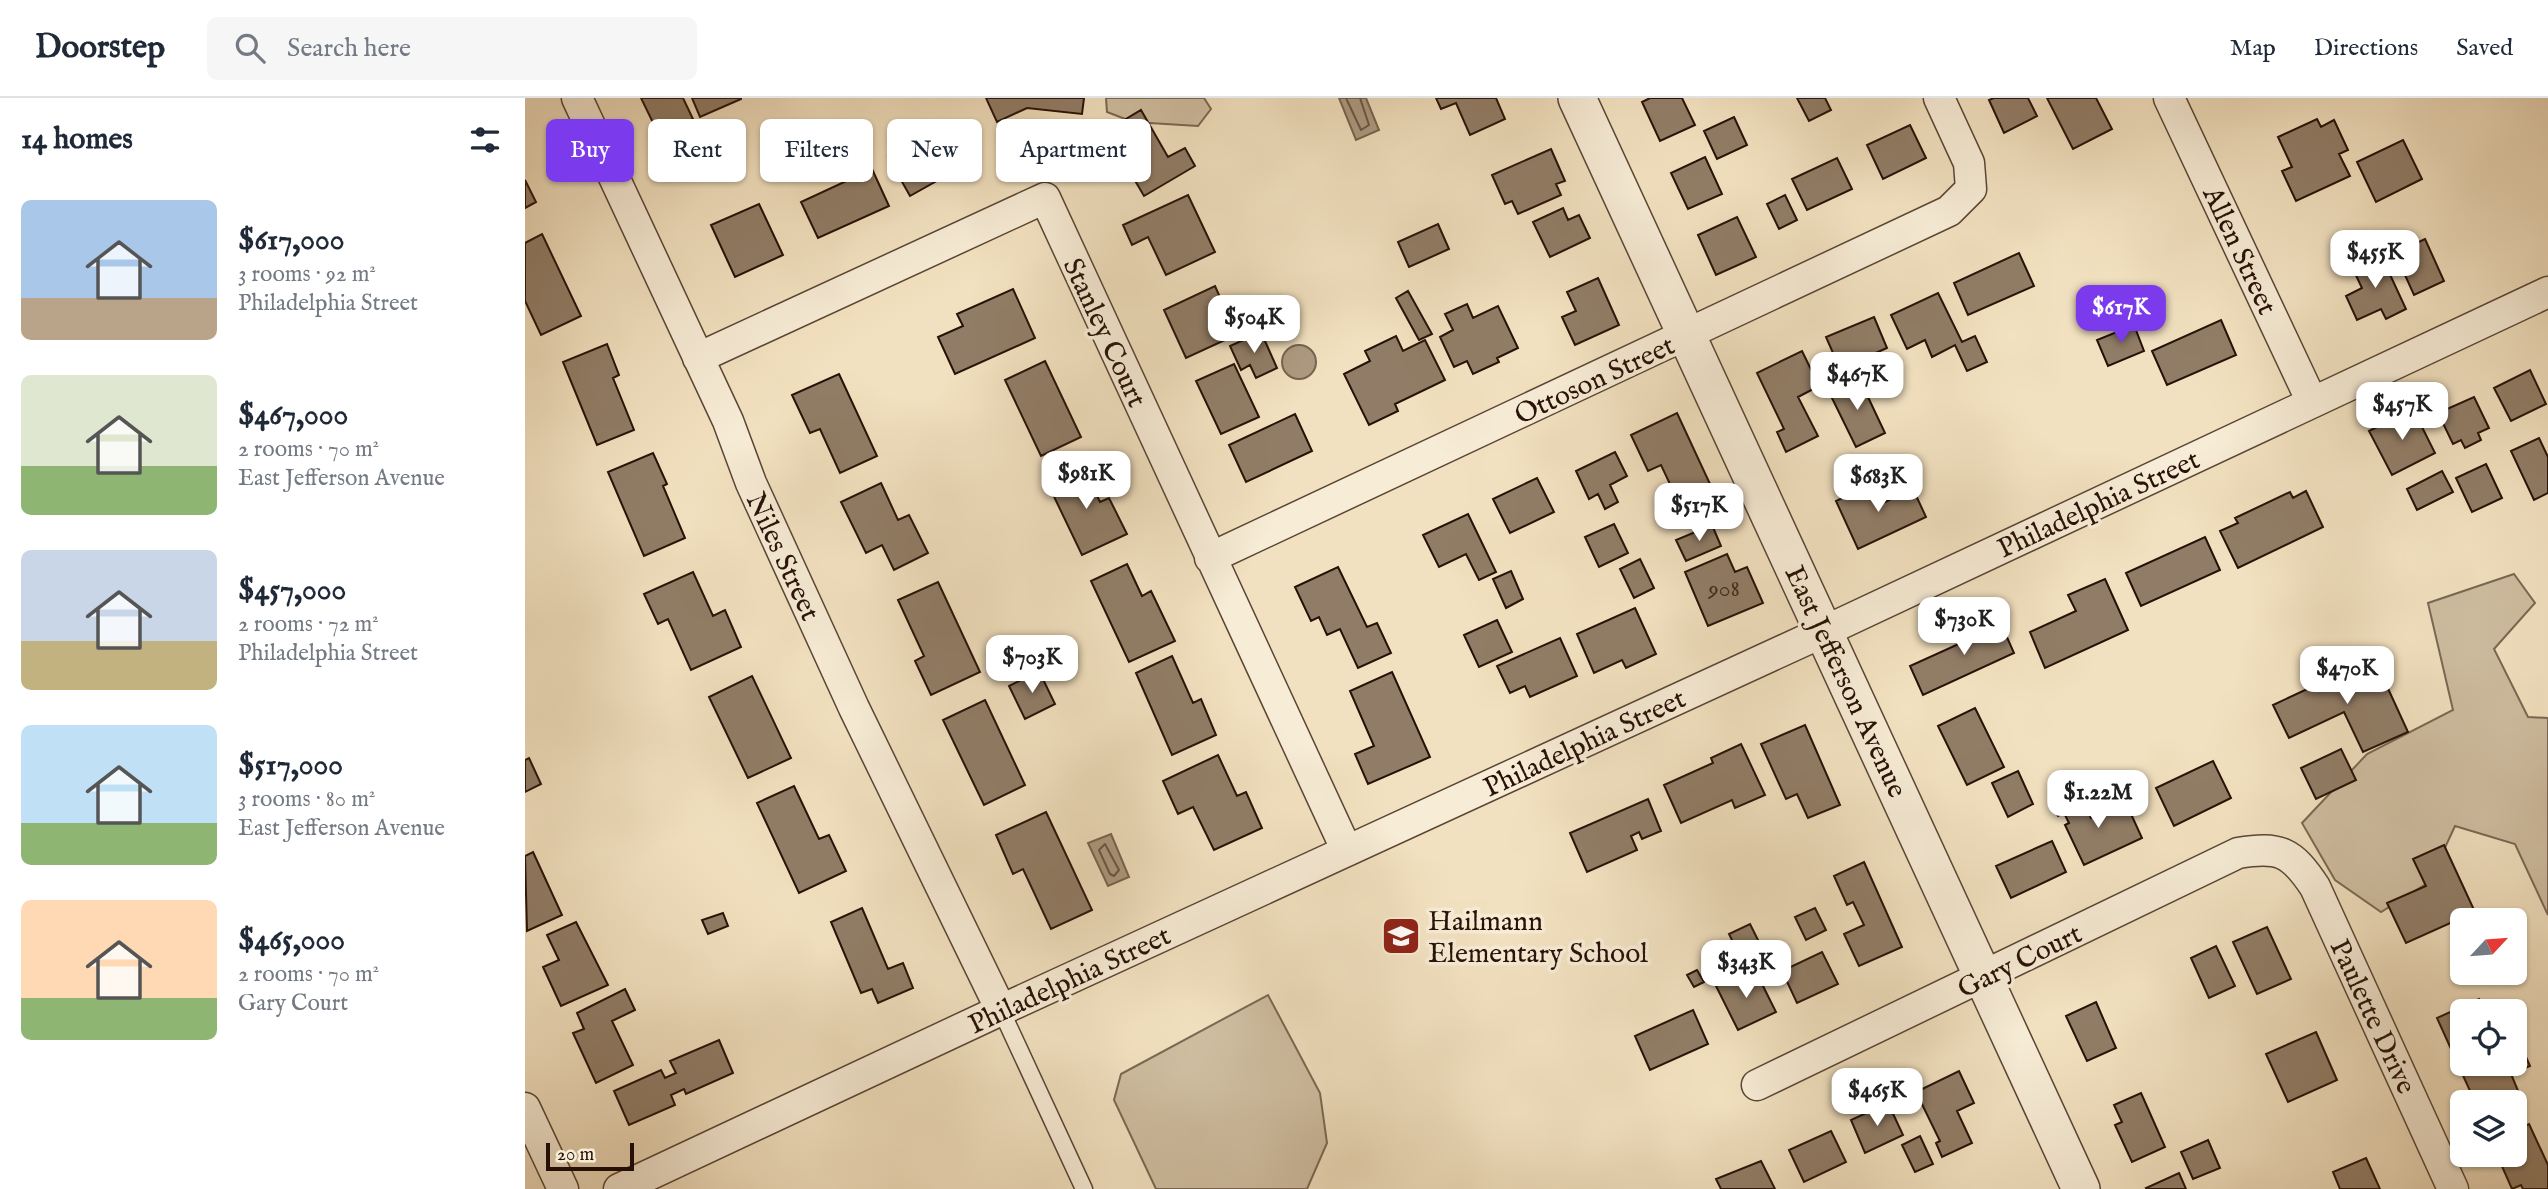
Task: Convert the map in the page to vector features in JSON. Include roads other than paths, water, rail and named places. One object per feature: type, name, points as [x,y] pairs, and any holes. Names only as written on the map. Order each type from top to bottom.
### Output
[{"type":"street","name":"Niles Street","points":[[577,98],[729,421],[751,483],[877,758],[1001,1010]]},
{"type":"street","name":"East Jefferson Avenue","points":[[1577,98],[2081,1189]]},
{"type":"street","name":"Ottoson Street","points":[[1210,558],[1949,211],[1971,189],[1969,163],[1939,98]]},
{"type":"street","name":"Allen Street","points":[[2169,98],[2312,402]]},
{"type":"street","name":"Stanley Court","points":[[698,358],[1045,198],[1347,851]]},
{"type":"street","name":"Philadelphia Street","points":[[619,1189],[1823,632],[2548,292]]},
{"type":"street","name":"Gary Court","points":[[1757,1085],[2238,853],[2261,849],[2283,851]]},
{"type":"street","name":"Paulette Drive","points":[[2283,851],[2303,869],[2315,887],[2453,1189]]},
{"type":"street","points":[[525,1108],[563,1189]]},
{"type":"lane","points":[[1001,1010],[1084,1189]]},
{"type":"water","points":[[1339,98],[1366,98],[1379,130],[1356,140]]},
{"type":"water","points":[[1299,345],[1311,350],[1316,362],[1311,374],[1299,379],[1287,374],[1282,362],[1287,350]]},
{"type":"water","points":[[1111,834],[1129,877],[1108,886],[1088,843]]},
{"type":"place","name":"Hailmann Elementary School","points":[[1401,936]]}]
